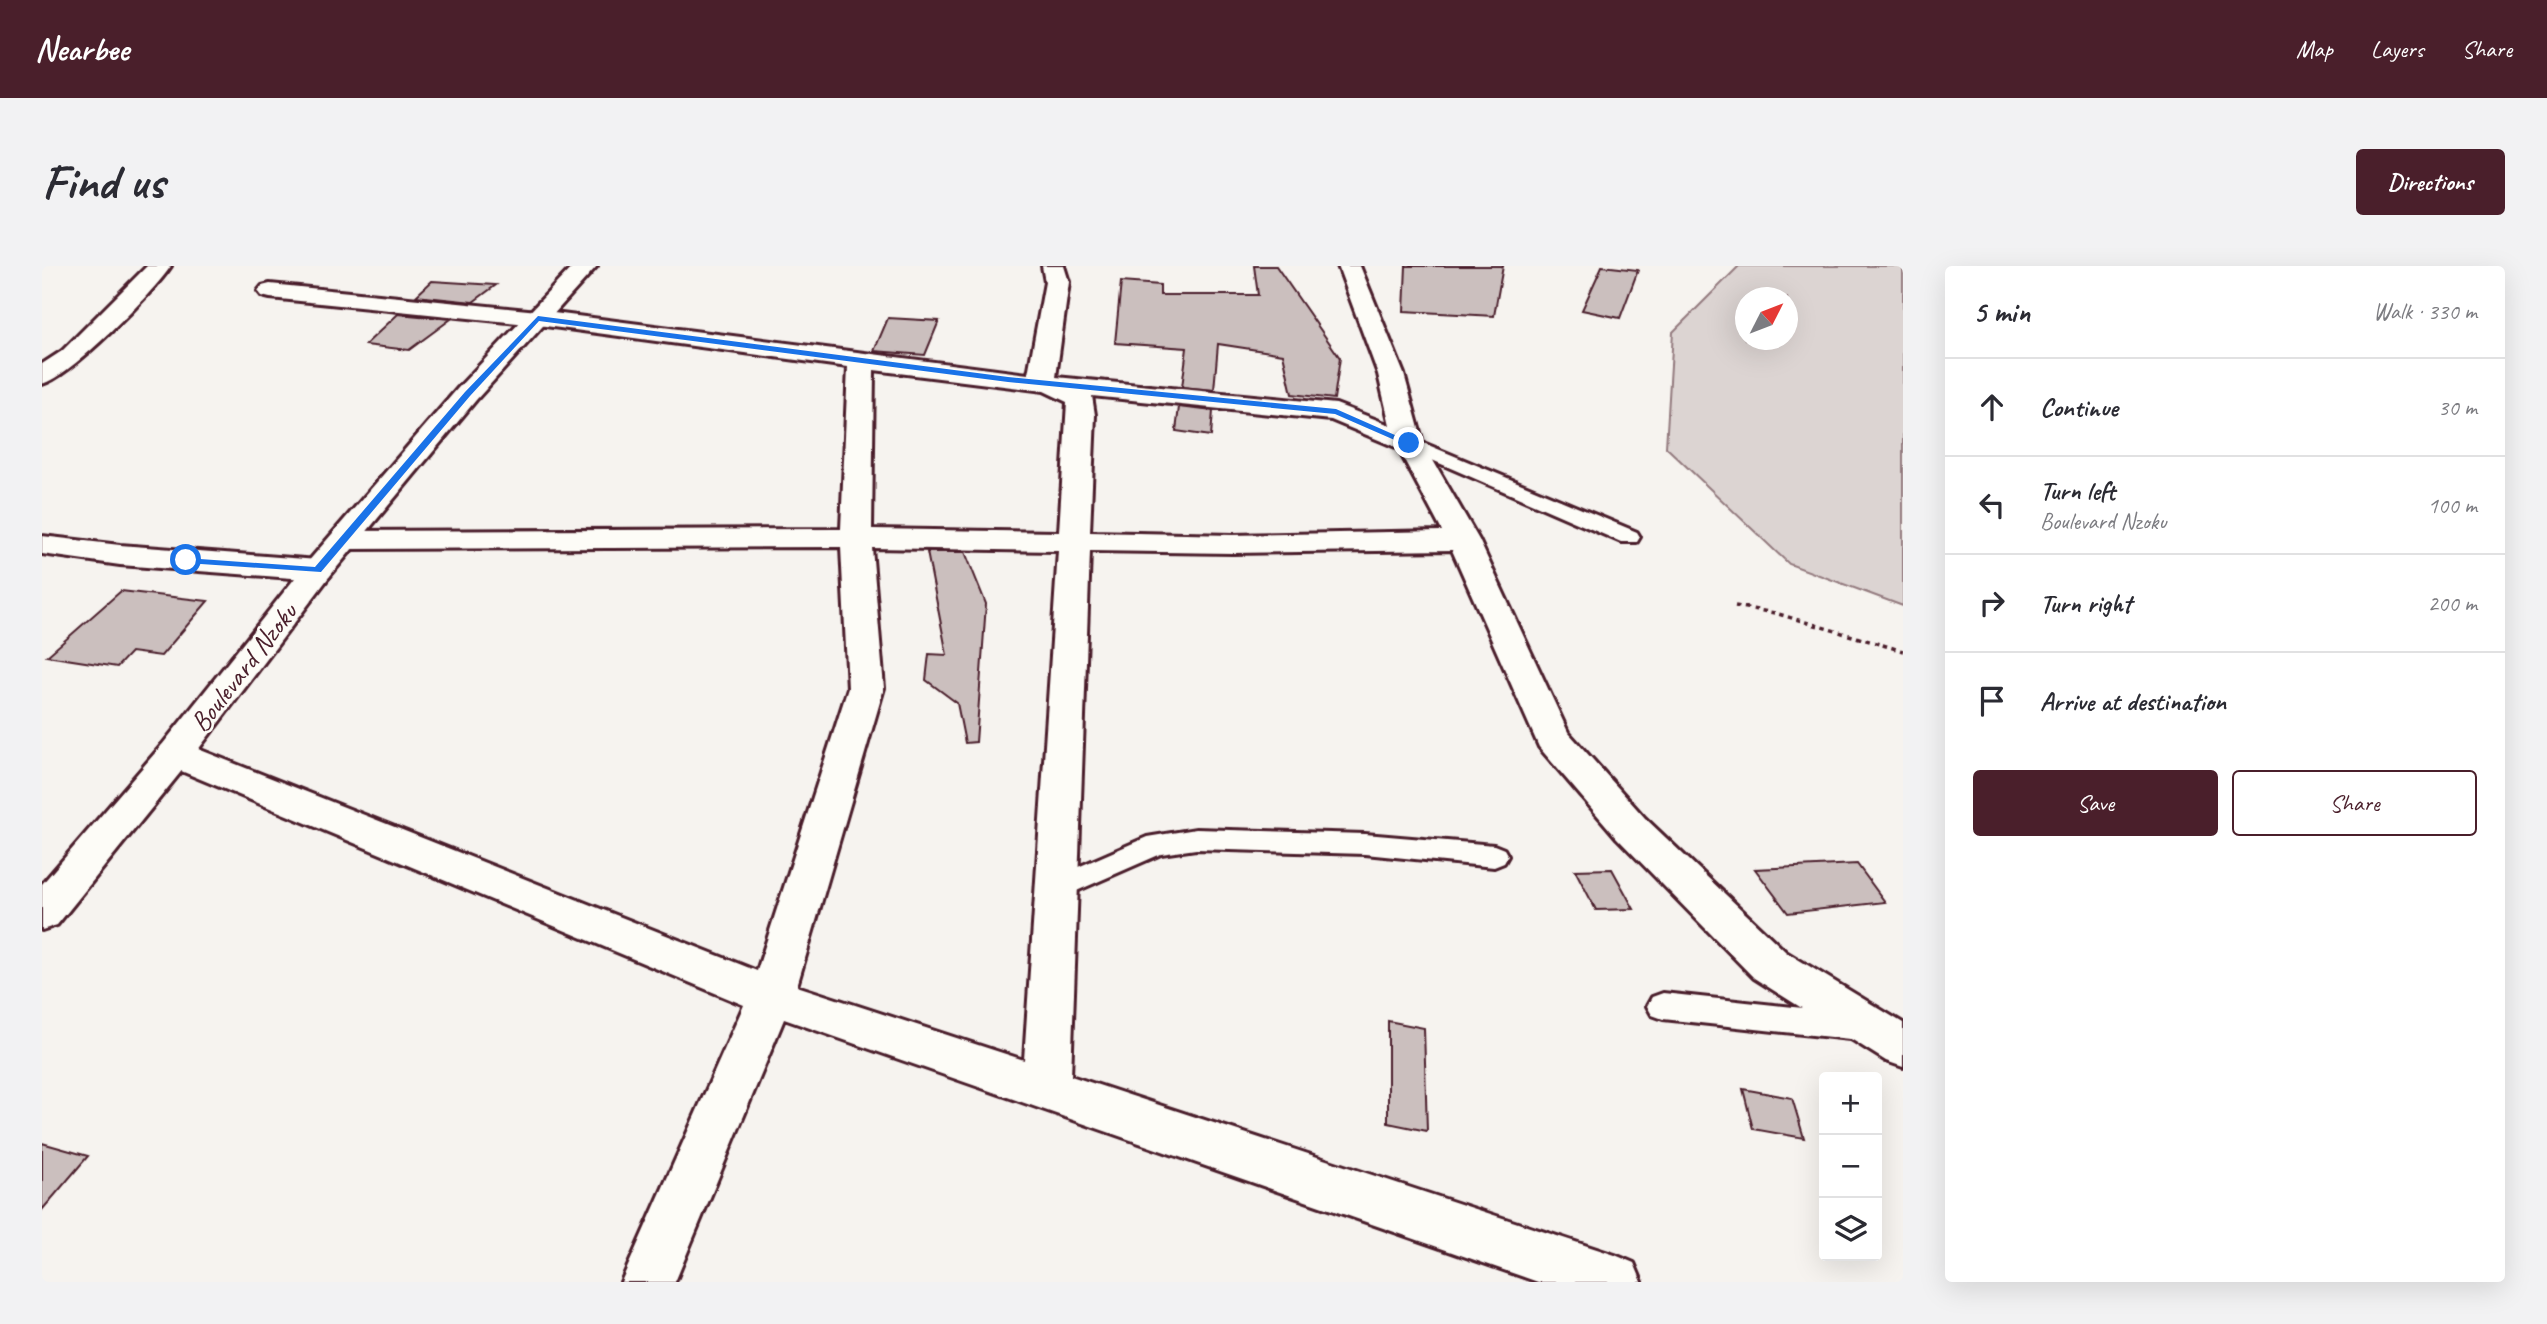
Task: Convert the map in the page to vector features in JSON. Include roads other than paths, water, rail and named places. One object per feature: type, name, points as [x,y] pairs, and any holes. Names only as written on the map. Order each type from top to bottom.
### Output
[{"type":"street","points":[[42,376],[71,356],[160,266]]},
{"type":"street","name":"Boulevard Nzoku","points":[[42,913],[175,754],[318,570],[467,394],[586,266]]},
{"type":"street","points":[[1046,1089],[1080,398],[1047,383],[1041,376],[1057,282],[1053,266]]},
{"type":"street","points":[[1349,266],[1391,374],[1409,443],[1463,540],[1552,738],[1631,828],[1770,965],[1903,1047]]},
{"type":"street","points":[[270,291],[538,318],[861,362],[1336,412],[1409,443]]},
{"type":"street","points":[[648,1282],[771,996],[866,688],[856,538],[861,362]]},
{"type":"street","points":[[345,540],[856,538],[1233,544],[1463,540]]},
{"type":"street","points":[[42,545],[121,555],[318,570]]},
{"type":"street","points":[[175,754],[771,996],[1615,1282]]},
{"type":"lane","points":[[1409,443],[1629,537]]},
{"type":"lane","points":[[1056,889],[1157,844],[1196,839],[1365,844],[1494,856]]},
{"type":"lane","points":[[1663,1006],[1872,1028]]}]
